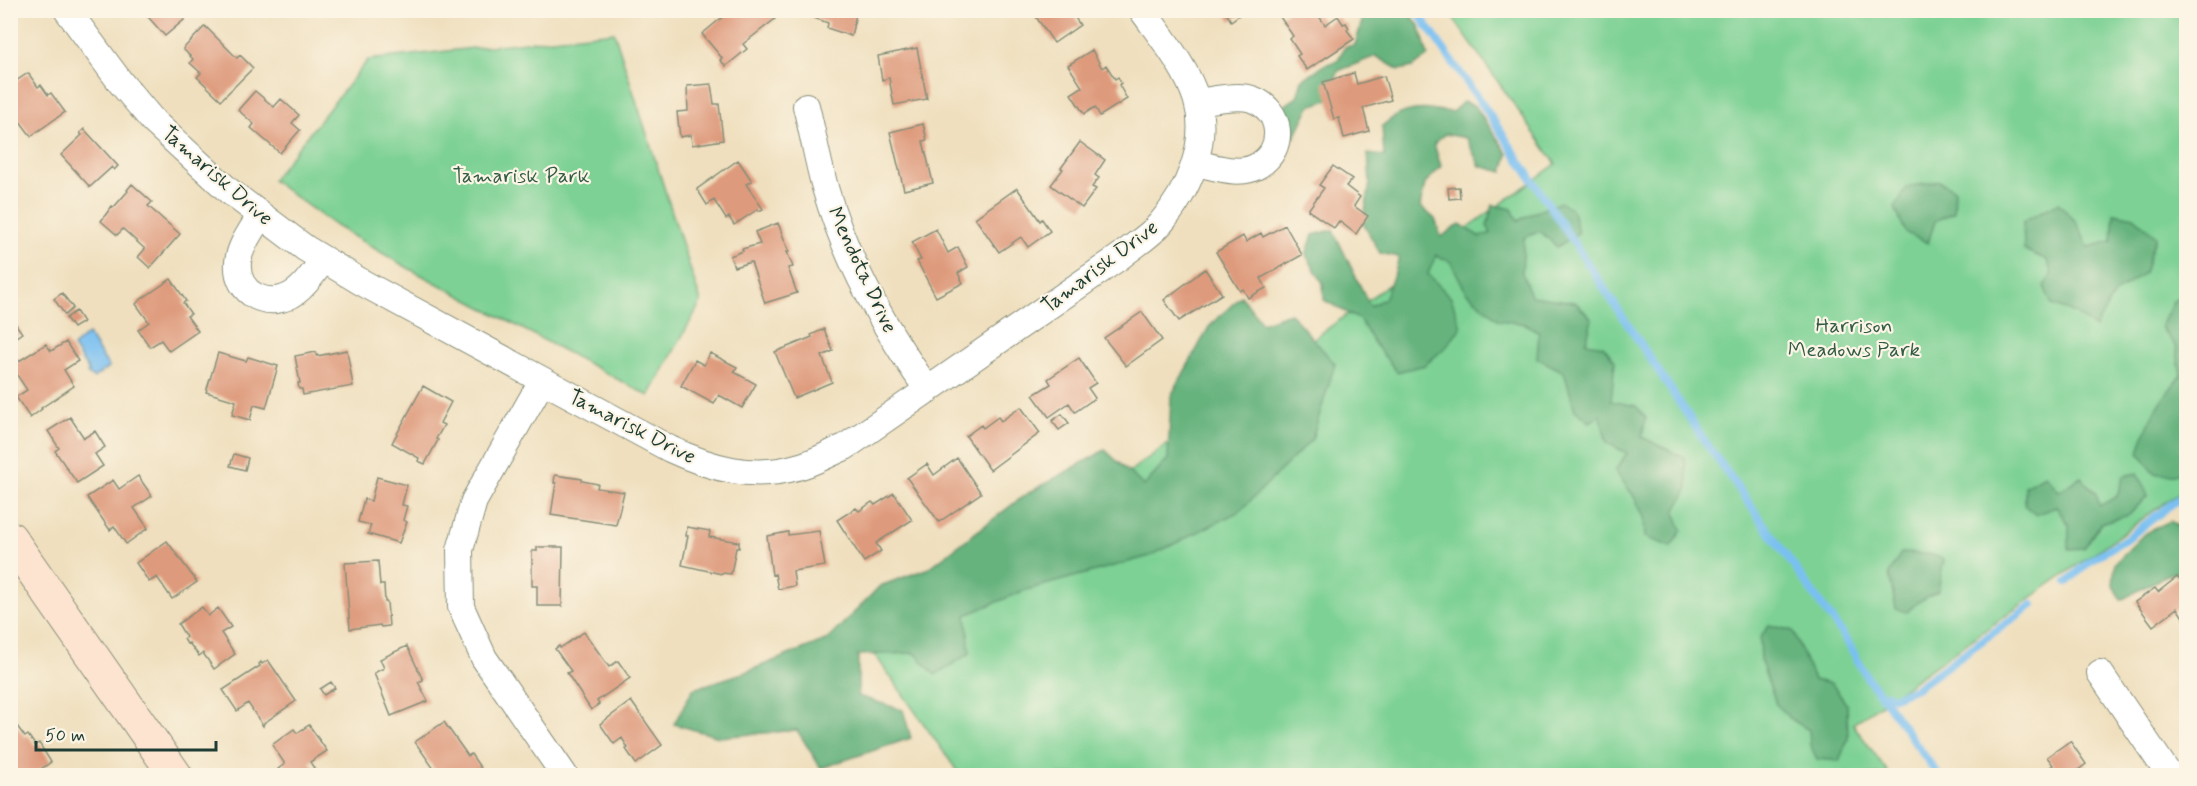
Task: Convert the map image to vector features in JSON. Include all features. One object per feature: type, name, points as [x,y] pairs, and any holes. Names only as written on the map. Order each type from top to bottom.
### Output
[{"type":"street","name":"Tamarisk Drive","points":[[67,10],[121,83],[154,122],[198,164],[261,216],[323,260],[670,449],[701,464],[733,471],[763,472],[798,467],[845,447],[1121,256],[1160,225],[1181,194],[1196,163],[1199,137],[1197,102]]},
{"type":"street","points":[[1142,10],[1187,77],[1197,102],[1251,99],[1265,106],[1274,117],[1278,129],[1270,152],[1259,165],[1234,171],[1196,163]]},
{"type":"street","name":"Mendota Drive","points":[[806,106],[826,191],[842,235],[870,295],[911,366],[928,390]]},
{"type":"street","points":[[261,216],[242,247],[238,262],[239,276],[250,294],[262,300],[273,301],[286,298],[297,292],[323,260]]},
{"type":"street","points":[[542,381],[474,501],[460,550],[461,607],[484,658],[565,776]]},
{"type":"street","points":[[10,538],[176,776]]},
{"type":"street","points":[[2100,673],[2170,776]]},
{"type":"green space","points":[[1365,11],[1408,11],[1420,27],[1428,56],[1413,67],[1399,70],[1376,56],[1338,71],[1328,100],[1310,106],[1294,138],[1282,126],[1281,108],[1297,97],[1302,80],[1324,65],[1337,61],[1345,47],[1355,45]]},
{"type":"green space","name":"Harrison Meadows Park","points":[[1448,11],[2186,11],[2186,488],[1853,724],[1890,775],[960,775],[875,655],[1556,164]]},
{"type":"green space","name":"Tamarisk Park","points":[[614,32],[701,302],[649,396],[408,268],[336,226],[272,180],[368,60]]},
{"type":"green space","points":[[1463,102],[1475,106],[1508,154],[1503,172],[1480,166],[1466,138],[1445,134],[1434,144],[1441,166],[1425,184],[1420,206],[1435,219],[1441,237],[1460,224],[1480,237],[1491,233],[1487,226],[1493,205],[1512,209],[1518,221],[1561,202],[1573,211],[1578,233],[1557,247],[1540,231],[1524,238],[1522,273],[1531,296],[1575,302],[1592,319],[1586,343],[1603,346],[1615,361],[1611,401],[1636,406],[1646,418],[1642,437],[1685,458],[1688,488],[1675,512],[1682,530],[1671,547],[1645,537],[1644,517],[1633,495],[1615,471],[1627,453],[1607,443],[1600,415],[1590,422],[1575,410],[1564,372],[1537,358],[1539,332],[1526,324],[1499,320],[1466,292],[1451,262],[1436,255],[1428,274],[1451,298],[1461,327],[1447,346],[1425,365],[1397,372],[1374,343],[1360,320],[1324,300],[1323,283],[1306,255],[1313,235],[1333,230],[1370,306],[1384,299],[1395,272],[1399,257],[1380,253],[1363,223],[1370,183],[1368,154],[1384,156],[1382,126],[1390,119],[1406,112],[1423,109],[1452,112]]},
{"type":"green space","points":[[1939,181],[1955,190],[1954,212],[1935,221],[1928,243],[1906,233],[1895,208],[1907,187]]},
{"type":"green space","points":[[2058,203],[2077,223],[2088,247],[2112,241],[2114,213],[2134,217],[2156,236],[2144,273],[2114,294],[2095,328],[2076,314],[2052,305],[2044,286],[2052,274],[2047,260],[2024,250],[2023,221]]},
{"type":"green space","points":[[2186,294],[2186,470],[2184,474],[2156,474],[2139,453],[2155,412],[2181,375],[2176,347],[2161,327],[2173,301]]},
{"type":"green space","points":[[1241,296],[1262,323],[1290,313],[1335,364],[1312,439],[1240,511],[1150,556],[1023,591],[966,615],[970,653],[935,675],[915,653],[858,655],[858,696],[903,710],[911,738],[821,768],[797,730],[719,737],[674,724],[693,689],[746,672],[828,639],[880,586],[929,568],[1025,495],[1105,450],[1144,486],[1168,459],[1171,396],[1209,327]]},
{"type":"green space","points":[[2137,473],[2148,495],[2129,515],[2101,523],[2084,548],[2069,549],[2069,525],[2056,507],[2036,515],[2025,506],[2025,486],[2045,475],[2059,491],[2081,477],[2096,494],[2100,506],[2117,496],[2124,476]]},
{"type":"green space","points":[[2170,521],[2186,531],[2186,568],[2165,576],[2121,600],[2113,586],[2115,563],[2145,533]]},
{"type":"green space","points":[[1901,553],[1929,554],[1944,559],[1938,591],[1918,602],[1907,612],[1896,609],[1889,574]]},
{"type":"green space","points":[[1769,625],[1793,631],[1814,680],[1832,684],[1847,705],[1848,739],[1839,761],[1817,759],[1810,745],[1809,730],[1789,718],[1776,704],[1761,662],[1760,638]]},
{"type":"water","points":[[88,334],[109,367],[93,378],[87,373],[89,371],[73,347]]},
{"type":"building","points":[[142,10],[179,10],[185,19],[165,36]]},
{"type":"building","points":[[731,10],[769,10],[775,19],[743,44],[747,49],[726,66],[702,34]]},
{"type":"building","points":[[802,10],[857,10],[851,36],[827,28],[828,23],[801,13]]},
{"type":"building","points":[[1036,10],[1070,10],[1080,25],[1054,43],[1036,17],[1039,15]]},
{"type":"building","points":[[1224,10],[1246,10],[1231,21]]},
{"type":"building","points":[[1289,10],[1315,10],[1325,25],[1338,16],[1343,24],[1346,23],[1349,28],[1347,30],[1354,39],[1307,70],[1297,56],[1300,54],[1290,39],[1293,36],[1280,17]]},
{"type":"building","points":[[205,26],[237,58],[240,55],[253,68],[221,100],[197,77],[201,73],[190,63],[193,59],[183,49]]},
{"type":"building","points":[[917,48],[927,99],[894,105],[889,78],[882,80],[878,56]]},
{"type":"building","points":[[1092,50],[1102,68],[1106,65],[1115,79],[1118,77],[1121,83],[1119,85],[1127,99],[1100,116],[1095,107],[1084,114],[1071,94],[1082,87],[1068,65]]},
{"type":"building","points":[[28,73],[38,87],[41,85],[48,95],[51,93],[65,112],[31,136],[10,108],[10,85]]},
{"type":"building","points":[[1354,73],[1357,84],[1384,76],[1391,100],[1363,108],[1369,131],[1344,138],[1339,118],[1334,119],[1323,82]]},
{"type":"building","points":[[711,84],[714,104],[719,104],[723,140],[692,145],[691,135],[680,137],[677,112],[688,111],[687,86]]},
{"type":"building","points":[[255,91],[274,107],[281,99],[299,115],[292,123],[300,130],[280,153],[251,128],[254,124],[238,110]]},
{"type":"building","points":[[923,124],[927,140],[923,141],[933,183],[904,190],[890,132]]},
{"type":"building","points":[[84,129],[118,166],[114,170],[112,167],[90,187],[61,155],[82,135],[80,133]]},
{"type":"building","points":[[1080,142],[1105,160],[1095,175],[1099,178],[1092,187],[1096,189],[1082,208],[1051,185]]},
{"type":"building","points":[[738,160],[752,181],[746,184],[763,209],[759,211],[758,209],[734,225],[729,217],[726,219],[714,200],[707,205],[697,189]]},
{"type":"building","points":[[1333,166],[1352,179],[1346,186],[1360,197],[1354,206],[1368,216],[1356,234],[1339,221],[1334,228],[1308,210],[1324,188],[1319,185]]},
{"type":"building","points":[[132,184],[152,202],[148,206],[180,234],[150,268],[138,257],[145,249],[123,229],[117,235],[101,221]]},
{"type":"building","points":[[1459,187],[1460,198],[1449,199],[1448,188]]},
{"type":"building","points":[[1017,188],[1040,221],[1042,219],[1050,231],[1028,247],[1021,237],[999,252],[975,218]]},
{"type":"building","points":[[778,223],[789,252],[787,252],[793,267],[788,268],[797,293],[765,303],[751,262],[734,267],[730,256],[743,251],[742,249],[760,244],[755,232]]},
{"type":"building","points":[[1285,225],[1302,255],[1261,278],[1266,288],[1248,298],[1243,289],[1240,291],[1216,252],[1243,236],[1246,242],[1261,233],[1263,237]]},
{"type":"building","points":[[936,229],[948,253],[958,247],[968,267],[958,273],[963,283],[936,297],[917,261],[921,260],[912,242]]},
{"type":"building","points":[[1205,269],[1222,294],[1179,321],[1164,300]]},
{"type":"building","points":[[171,279],[186,301],[183,303],[191,314],[187,316],[198,331],[169,351],[161,340],[150,347],[138,330],[149,322],[136,304]]},
{"type":"building","points":[[62,293],[73,308],[65,315],[54,299]]},
{"type":"building","points":[[76,311],[83,322],[73,328],[66,318]]},
{"type":"building","points":[[1142,312],[1162,340],[1126,366],[1104,338]]},
{"type":"building","points":[[10,316],[22,333],[10,341]]},
{"type":"building","points":[[824,329],[833,351],[822,356],[832,382],[794,398],[775,352],[812,337],[811,335]]},
{"type":"building","points":[[66,342],[78,361],[64,370],[74,386],[30,418],[16,397],[27,390],[11,366],[46,344],[51,351]]},
{"type":"building","points":[[347,350],[353,386],[303,395],[302,389],[299,389],[295,356],[316,352],[317,356]]},
{"type":"building","points":[[218,353],[246,361],[248,357],[278,366],[266,408],[254,405],[250,420],[232,415],[236,401],[206,392]]},
{"type":"building","points":[[710,353],[737,367],[734,372],[756,384],[742,408],[719,395],[714,404],[681,386],[695,360],[704,365]]},
{"type":"building","points":[[1079,358],[1096,383],[1088,388],[1095,398],[1075,412],[1069,403],[1049,417],[1033,395],[1051,384],[1048,379]]},
{"type":"building","points":[[423,386],[451,402],[440,423],[444,425],[436,439],[438,440],[425,464],[418,461],[419,458],[392,443]]},
{"type":"building","points":[[1021,407],[1040,433],[990,470],[966,436],[981,425],[983,428],[998,417],[1001,421]]},
{"type":"building","points":[[1062,414],[1069,423],[1059,430],[1052,421]]},
{"type":"building","points":[[70,417],[84,438],[95,431],[105,447],[95,454],[103,466],[77,483],[55,451],[59,448],[48,431]]},
{"type":"building","points":[[234,454],[248,458],[245,470],[230,466]]},
{"type":"building","points":[[957,458],[981,493],[939,522],[907,478],[927,464],[934,475]]},
{"type":"building","points":[[555,475],[582,479],[582,481],[598,484],[597,488],[624,492],[616,525],[551,515]]},
{"type":"building","points":[[138,476],[152,496],[134,508],[148,528],[126,544],[114,526],[110,530],[87,497],[113,480],[119,489]]},
{"type":"building","points":[[377,477],[407,485],[402,505],[407,506],[403,520],[407,522],[399,543],[368,534],[371,525],[358,522],[364,499],[371,501]]},
{"type":"building","points":[[894,493],[912,520],[876,543],[881,551],[864,562],[837,520],[856,508],[859,511],[872,502],[875,505]]},
{"type":"building","points":[[687,527],[710,531],[709,537],[739,542],[731,574],[682,565],[688,536],[686,536]]},
{"type":"building","points":[[819,531],[825,566],[793,571],[795,586],[778,589],[775,574],[772,575],[767,536],[788,532],[788,535]]},
{"type":"building","points":[[167,541],[197,582],[172,599],[157,577],[149,582],[136,563]]},
{"type":"building","points":[[537,547],[563,547],[562,606],[537,606],[537,586],[532,586],[532,551],[537,551]]},
{"type":"building","points":[[378,561],[380,585],[384,585],[385,602],[387,602],[389,626],[350,629],[345,563]]},
{"type":"building","points":[[2186,574],[2186,622],[2177,608],[2153,626],[2135,602],[2155,588],[2158,592],[2177,577],[2179,579]]},
{"type":"building","points":[[202,607],[208,616],[218,608],[231,627],[221,633],[235,654],[214,669],[203,653],[199,656],[189,643],[187,644],[184,639],[186,637],[178,624]]},
{"type":"building","points":[[584,632],[609,667],[618,661],[630,678],[597,701],[599,704],[591,710],[567,673],[571,671],[555,649]]},
{"type":"building","points":[[407,646],[423,680],[418,682],[428,701],[391,716],[374,673],[384,668],[380,659]]},
{"type":"building","points":[[268,660],[296,701],[263,726],[248,703],[237,711],[223,690],[260,666],[261,662],[262,664]]},
{"type":"building","points":[[331,682],[335,688],[324,695],[320,689]]},
{"type":"building","points":[[631,701],[662,745],[636,764],[622,738],[614,744],[600,724]]},
{"type":"building","points":[[14,722],[25,737],[28,735],[35,745],[39,743],[51,762],[31,776],[10,776],[10,728]]},
{"type":"building","points":[[444,722],[468,756],[471,754],[486,776],[439,776],[415,742]]},
{"type":"building","points":[[309,725],[327,751],[310,762],[319,776],[282,776],[278,769],[285,764],[272,745],[294,729],[297,733]]},
{"type":"building","points":[[2070,741],[2086,764],[2070,776],[2037,776],[2053,765],[2047,757]]},
{"type":"waterway","points":[[1416,10],[1489,114],[1706,443],[1847,641],[1868,679],[1880,694],[1894,697],[1916,688],[2032,605]]},
{"type":"waterway","points":[[2067,582],[2091,560],[2129,537],[2186,493]]},
{"type":"waterway","points":[[1880,694],[1939,776]]}]
